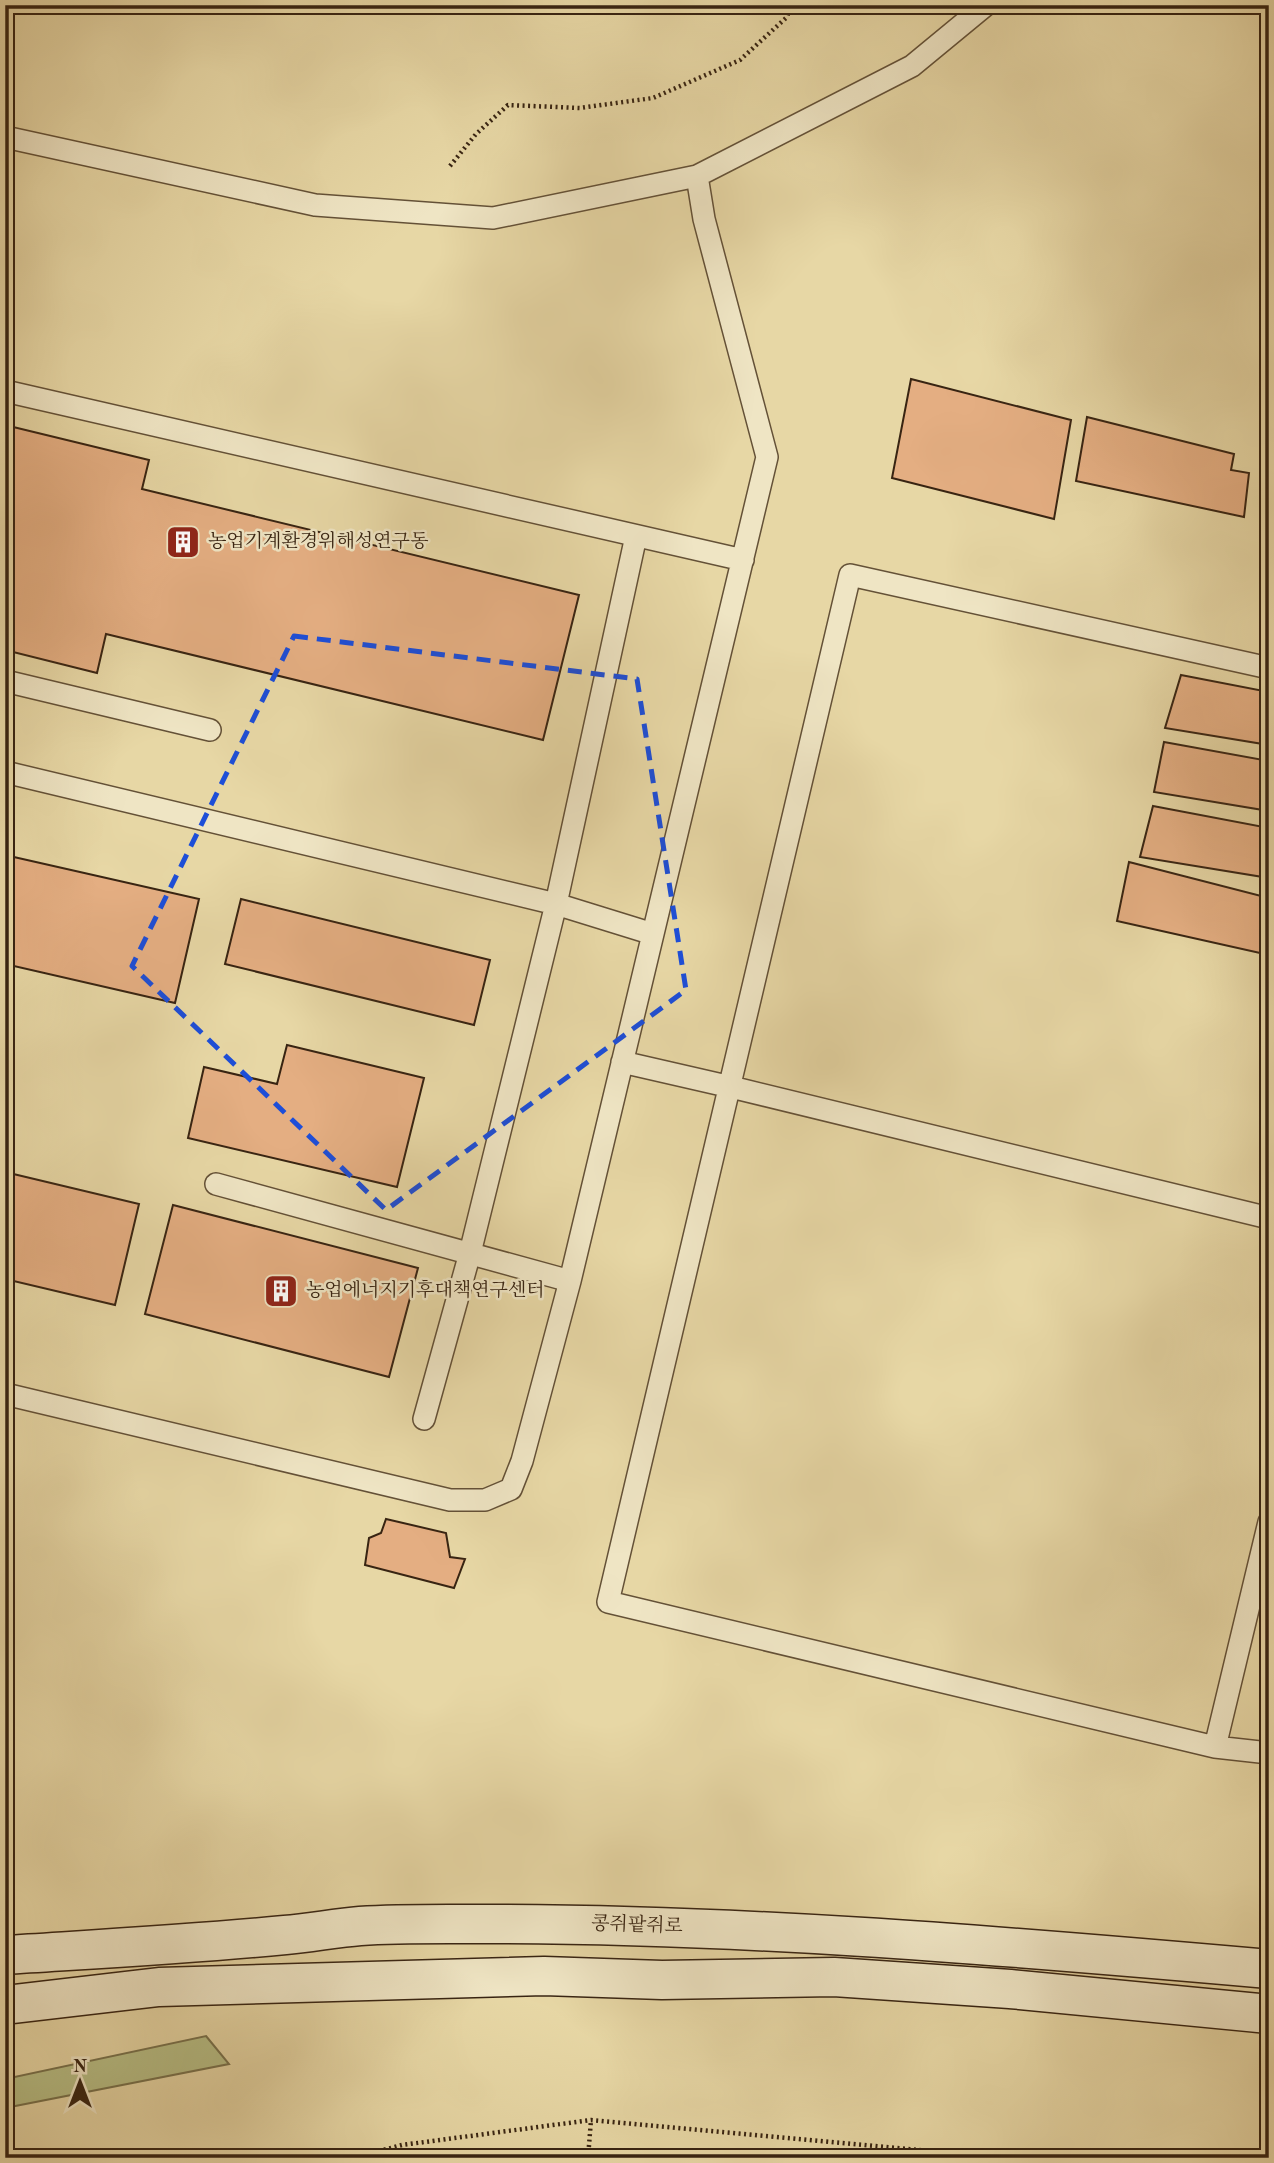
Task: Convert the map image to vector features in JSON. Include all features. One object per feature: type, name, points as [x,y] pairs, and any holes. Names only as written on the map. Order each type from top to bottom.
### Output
[{"type":"main road","name":"콩쥐팥쥐로","points":[[5,1955],[285,1936],[359,1927],[447,1923],[586,1924],[662,1926],[1009,1947],[1269,1969]]},
{"type":"main road","points":[[5,2006],[159,1987],[544,1976],[662,1980],[834,1977],[1010,1989],[1269,2014]]},
{"type":"lane","points":[[5,137],[315,205],[493,218],[697,176],[912,66],[986,5]]},
{"type":"lane","points":[[5,1394],[450,1500],[485,1500],[511,1489],[522,1461],[570,1281],[767,457],[704,219],[697,176]]},
{"type":"lane","points":[[5,391],[743,560]]},
{"type":"lane","points":[[424,1419],[470,1253],[556,904],[636,536]]},
{"type":"lane","points":[[1269,668],[850,575],[608,1602],[1216,1747],[1269,1753]]},
{"type":"lane","points":[[5,681],[210,730]]},
{"type":"lane","points":[[5,772],[556,904],[653,934]]},
{"type":"lane","points":[[622,1062],[1269,1218]]},
{"type":"lane","points":[[216,1184],[570,1281]]},
{"type":"lane","points":[[1216,1747],[1269,1522]]},
{"type":"path","points":[[450,166],[476,134],[508,105],[580,108],[653,98],[740,60],[787,17],[792,5]]},
{"type":"path","points":[[352,2158],[402,2145],[590,2120],[1006,2158]]},
{"type":"path","points":[[588,2158],[590,2120]]},
{"type":"highlighted area","points":[[294,636],[637,679],[686,990],[386,1210],[132,966]]},
{"type":"green space","points":[[206,2036],[229,2064],[5,2108],[5,2079]]},
{"type":"building","points":[[911,379],[1071,420],[1054,519],[892,478]]},
{"type":"building","points":[[1087,417],[1234,454],[1231,470],[1249,473],[1244,517],[1076,481]]},
{"type":"building","name":"농업기계환경위해성연구동","points":[[5,425],[149,460],[142,489],[579,595],[543,740],[106,634],[97,673],[5,650]]},
{"type":"building","points":[[1181,675],[1269,692],[1269,745],[1165,728]]},
{"type":"building","points":[[1164,742],[1269,761],[1269,811],[1154,792]]},
{"type":"building","points":[[1153,806],[1269,828],[1269,878],[1140,857]]},
{"type":"building","points":[[5,855],[199,899],[175,1003],[5,964]]},
{"type":"building","points":[[1129,862],[1269,898],[1269,955],[1117,921]]},
{"type":"building","points":[[241,899],[490,960],[474,1025],[225,964]]},
{"type":"building","points":[[287,1045],[424,1078],[397,1187],[188,1138],[204,1067],[277,1084]]},
{"type":"building","points":[[5,1172],[139,1204],[115,1305],[5,1279]]},
{"type":"building","name":"농업에너지기후대책연구센터","points":[[173,1205],[418,1268],[389,1377],[145,1314]]},
{"type":"building","points":[[386,1519],[446,1533],[450,1557],[465,1559],[454,1588],[365,1565],[369,1538],[381,1533]]},
{"type":"place","name":"농업기계환경위해성연구동","points":[[183,542]]},
{"type":"place","name":"농업에너지기후대책연구센터","points":[[281,1291]]}]
